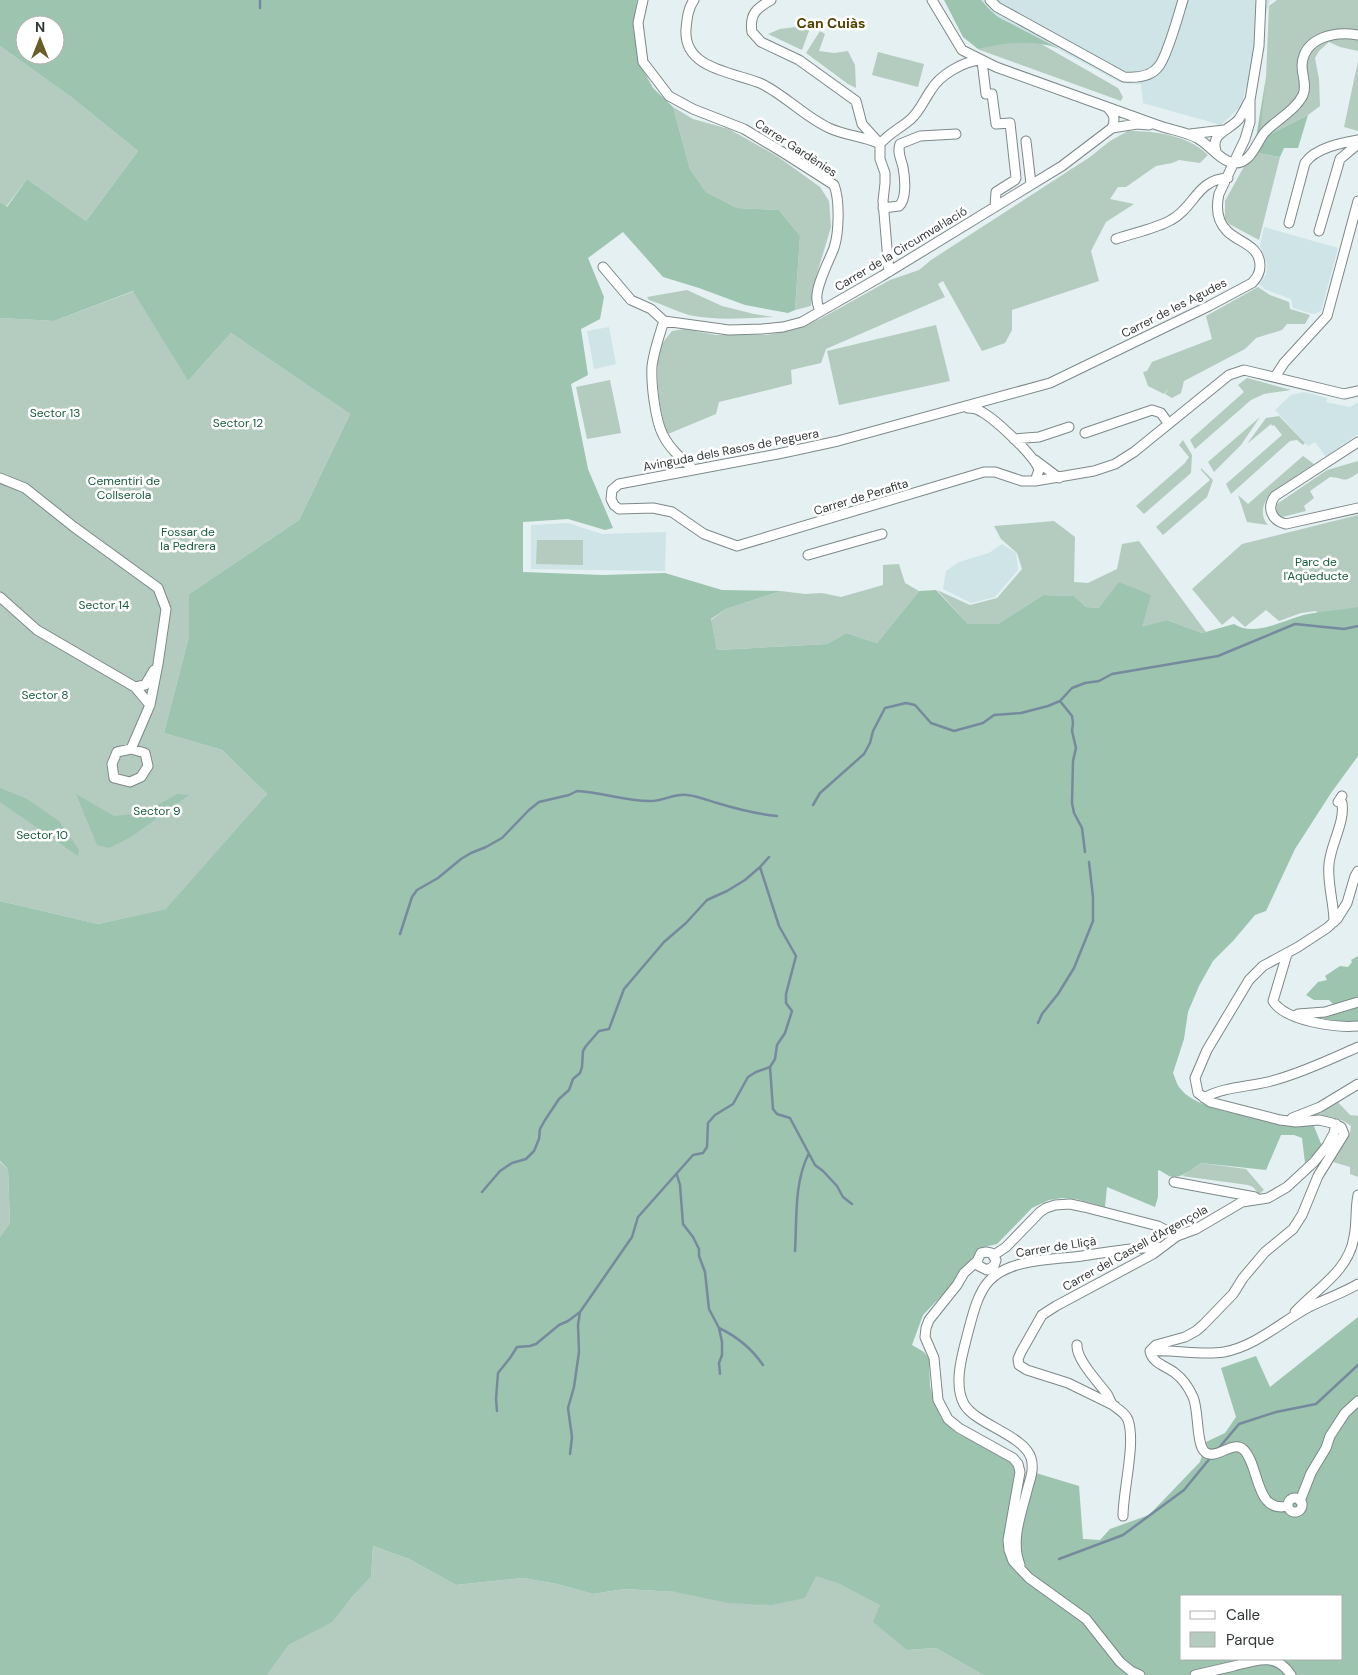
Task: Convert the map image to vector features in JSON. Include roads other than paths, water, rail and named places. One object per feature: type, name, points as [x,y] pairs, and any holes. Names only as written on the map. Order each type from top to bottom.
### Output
[{"type":"street","name":"Carrer Gardènies","points":[[643,0],[638,23],[643,62],[669,96],[693,109],[744,130],[834,185],[836,192],[837,228],[835,246],[821,281],[817,299],[820,312]]},
{"type":"street","points":[[694,0],[688,15],[686,37],[690,50],[698,59],[709,66],[762,84],[830,128],[869,138],[880,144]]},
{"type":"street","points":[[772,0],[756,11],[752,18],[752,32],[761,42],[799,60],[856,101],[862,124],[880,144]]},
{"type":"street","points":[[932,0],[944,23],[962,50],[981,60],[1156,125],[1189,134],[1206,142],[1226,160],[1234,163],[1239,163],[1248,158],[1266,131],[1302,97],[1305,83],[1302,63],[1308,48],[1328,36],[1340,34],[1358,35]]},
{"type":"street","points":[[990,0],[997,7],[1124,77],[1135,78],[1143,77],[1159,67],[1165,55],[1183,0]]},
{"type":"street","name":"Carrer de les Agudes","points":[[987,401],[1050,383],[1205,308],[1252,283],[1257,278],[1260,270],[1260,258],[1255,250],[1226,230],[1218,216],[1217,202],[1248,131],[1250,100],[1259,46],[1261,0]]},
{"type":"street","points":[[889,272],[883,208],[886,183],[880,159],[880,144],[886,137],[914,116],[937,82],[954,68],[964,63],[981,60]]},
{"type":"street","points":[[981,60],[986,94],[992,94],[996,124],[1010,123],[1015,169],[1015,180],[996,192],[994,207]]},
{"type":"street","name":"Carrer de les Agudes","points":[[1216,152],[1215,141],[1224,130],[1239,119],[1250,100]]},
{"type":"street","points":[[1106,106],[1114,116],[1112,128],[1137,124],[1156,125]]},
{"type":"street","name":"Carrer de la Circumval·lació","points":[[664,321],[729,330],[783,327],[802,322],[889,272],[1074,158],[1112,128]]},
{"type":"street","points":[[1189,134],[1224,130]]},
{"type":"street","points":[[883,208],[898,206],[902,202],[904,176],[898,151],[900,144],[920,136],[956,134]]},
{"type":"street","points":[[1289,223],[1307,160],[1326,149],[1358,140]]},
{"type":"street","points":[[1026,141],[1031,184]]},
{"type":"street","points":[[1319,231],[1340,159],[1358,144]]},
{"type":"street","points":[[1116,239],[1170,221],[1182,212],[1207,184],[1214,180],[1228,178]]},
{"type":"street","points":[[1275,377],[1284,363],[1327,316],[1358,201]]},
{"type":"street","points":[[603,267],[631,300],[651,308],[664,321],[657,341],[652,367],[656,414],[659,428],[668,444],[694,470]]},
{"type":"street","points":[[960,407],[975,408],[990,417],[1014,439],[1034,460],[1039,470],[1035,481],[1094,472],[1115,464],[1134,452],[1229,375],[1244,370],[1344,394],[1358,390]]},
{"type":"street","points":[[987,401],[986,407],[990,417]]},
{"type":"street","name":"Avinguda dels Rasos de Peguera","points":[[698,530],[672,512],[661,509],[619,509],[614,505],[611,496],[612,490],[619,484],[838,441],[987,401]]},
{"type":"street","points":[[1085,433],[1152,410],[1161,413],[1168,423]]},
{"type":"street","points":[[1014,439],[1039,437],[1069,427]]},
{"type":"street","points":[[1358,442],[1275,496],[1272,500],[1271,508],[1276,520],[1286,524],[1358,508]]},
{"type":"street","points":[[1034,460],[1040,462],[1059,478]]},
{"type":"street","name":"Carrer de Perafita","points":[[698,530],[737,546],[984,472],[995,472],[1022,481],[1035,481]]},
{"type":"street","points":[[0,478],[25,488],[90,539],[158,588],[166,609],[158,664],[150,705],[131,749]]},
{"type":"street","points":[[808,556],[882,534]]},
{"type":"street","points":[[0,597],[37,630],[134,687],[150,705]]},
{"type":"street","points":[[134,687],[145,685],[158,664]]},
{"type":"street","points":[[131,749],[145,753],[148,766],[141,777],[130,782],[114,778],[112,764],[117,752],[131,749]]},
{"type":"street","points":[[1334,922],[1329,864],[1330,852],[1342,816],[1342,803],[1338,802],[1342,796]]},
{"type":"street","points":[[1150,1351],[1156,1345],[1185,1337],[1204,1325],[1233,1294],[1265,1252],[1294,1229],[1322,1169],[1344,1134],[1336,1124],[1319,1120],[1296,1122],[1280,1120],[1219,1104],[1204,1098],[1198,1092],[1195,1078],[1207,1050],[1249,980],[1263,966],[1287,954],[1334,922],[1344,911],[1348,903],[1358,870]]},
{"type":"street","points":[[1287,954],[1273,1001],[1276,1006],[1292,1015],[1328,1025],[1358,1026]]},
{"type":"street","points":[[1292,1015],[1325,1012],[1358,1002]]},
{"type":"street","points":[[1204,1098],[1221,1090],[1273,1081],[1289,1076],[1358,1047]]},
{"type":"street","points":[[1280,1120],[1299,1116],[1320,1107],[1358,1084]]},
{"type":"street","name":"Carrer del Castell d'Argençola","points":[[1115,1406],[1068,1383],[1027,1370],[1019,1365],[1018,1359],[1042,1315],[1153,1254],[1177,1236],[1184,1235],[1208,1223],[1242,1202],[1268,1198],[1287,1187],[1314,1162],[1327,1146],[1334,1133],[1336,1124]]},
{"type":"street","points":[[1174,1182],[1244,1196],[1268,1198]]},
{"type":"street","points":[[1290,1318],[1334,1275],[1346,1258],[1354,1238],[1358,1194]]},
{"type":"street","points":[[994,1255],[1006,1246],[1040,1212],[1055,1205],[1070,1204],[1084,1207],[1158,1226],[1177,1236]]},
{"type":"street","name":"Carrer de Lliçà","points":[[989,1280],[1011,1267],[1030,1262],[1124,1249],[1161,1247]]},
{"type":"street","points":[[1021,1568],[1017,1558],[1018,1530],[1033,1467],[1032,1460],[1024,1448],[1001,1430],[970,1412],[964,1404],[960,1385],[961,1361],[970,1326],[979,1295],[989,1280],[982,1266],[979,1256],[983,1252],[989,1252],[994,1255],[996,1260],[994,1266],[982,1266],[957,1285],[929,1320],[926,1328],[925,1336],[934,1358],[938,1400],[948,1418],[959,1428],[1013,1458],[1018,1464],[1020,1472],[1010,1521],[1008,1545],[1014,1561],[1034,1582],[1086,1619],[1120,1662],[1131,1671],[1140,1675]]},
{"type":"street","points":[[1150,1351],[1212,1353],[1225,1351],[1254,1341],[1309,1307],[1358,1284]]},
{"type":"street","points":[[1077,1345],[1077,1351],[1085,1365],[1115,1406],[1125,1415],[1130,1432],[1123,1516]]},
{"type":"street","points":[[1150,1351],[1154,1359],[1182,1378],[1193,1396],[1198,1412],[1199,1437],[1202,1450],[1212,1454],[1233,1448],[1242,1448],[1253,1465],[1264,1498],[1270,1505],[1284,1508],[1292,1500],[1300,1500],[1311,1473],[1326,1448],[1333,1430],[1345,1413],[1358,1401]]},
{"type":"street","points":[[1195,1675],[1258,1660]]},
{"type":"street","points":[[1267,1660],[1282,1664],[1291,1675]]},
{"type":"waterway","points":[[260,0],[260,8]]},
{"type":"waterway","points":[[813,805],[820,793],[864,754],[885,708],[906,703],[915,705],[931,723],[954,731],[983,723],[994,715],[1021,713],[1048,706],[1060,701],[1072,688],[1085,683],[1099,681],[1112,674],[1218,656],[1295,624],[1344,629],[1358,626]]},
{"type":"waterway","points":[[1060,701],[1072,716],[1072,731],[1076,748],[1073,761],[1072,803],[1074,813],[1082,828],[1085,852]]},
{"type":"waterway","points":[[400,934],[412,897],[417,890],[438,878],[461,859],[502,838],[539,802],[569,795],[577,791],[649,801],[677,795],[687,795],[747,811],[777,816]]},
{"type":"waterway","points":[[482,1192],[500,1171],[512,1163],[526,1159],[534,1151],[539,1139],[540,1129],[545,1120],[559,1099],[569,1090],[573,1079],[580,1073],[583,1051],[586,1046],[599,1031],[609,1029],[624,989],[664,942],[686,923],[707,900],[745,880],[769,857]]},
{"type":"waterway","points":[[1038,1023],[1042,1014],[1058,994],[1074,968],[1093,921],[1093,897],[1089,862]]},
{"type":"waterway","points":[[497,1411],[498,1373],[517,1347],[536,1344],[559,1325],[580,1312],[632,1237],[638,1217],[693,1155],[703,1153],[707,1147],[708,1123],[715,1115],[733,1104],[748,1077],[770,1067],[775,1059],[777,1045],[785,1033],[792,1011],[786,1003],[786,994],[796,956],[779,926],[760,867]]},
{"type":"waterway","points":[[770,1067],[773,1109],[777,1114],[790,1118],[815,1165],[837,1186],[843,1197],[852,1204]]},
{"type":"waterway","points":[[795,1251],[798,1190],[808,1155]]},
{"type":"waterway","points":[[677,1175],[680,1185],[683,1224],[699,1249],[699,1256],[705,1272],[709,1309],[719,1328],[722,1342],[722,1355],[719,1363],[720,1374]]},
{"type":"waterway","points":[[570,1454],[572,1437],[568,1408],[574,1387],[579,1352],[578,1325],[580,1312]]},
{"type":"waterway","points":[[719,1328],[743,1344],[763,1365]]},
{"type":"waterway","points":[[1218,1449],[1239,1424],[1276,1412],[1316,1404],[1358,1365]]},
{"type":"waterway","points":[[1059,1559],[1123,1535],[1184,1490],[1211,1457]]},
{"type":"district","name":"Can Cuiàs","points":[[831,23]]},
{"type":"park label","name":"Sector 13","points":[[55,413]]},
{"type":"park label","name":"Sector 12","points":[[238,423]]},
{"type":"park label","name":"Cementiri de Collserola","points":[[124,488]]},
{"type":"park label","name":"Fossar de la Pedrera","points":[[188,539]]},
{"type":"park label","name":"Parc de l'Aqüeducte","points":[[1316,569]]},
{"type":"park label","name":"Sector 14","points":[[104,605]]},
{"type":"park label","name":"Sector 8","points":[[45,695]]},
{"type":"park label","name":"Sector 9","points":[[157,811]]},
{"type":"park label","name":"Sector 10","points":[[42,835]]}]
